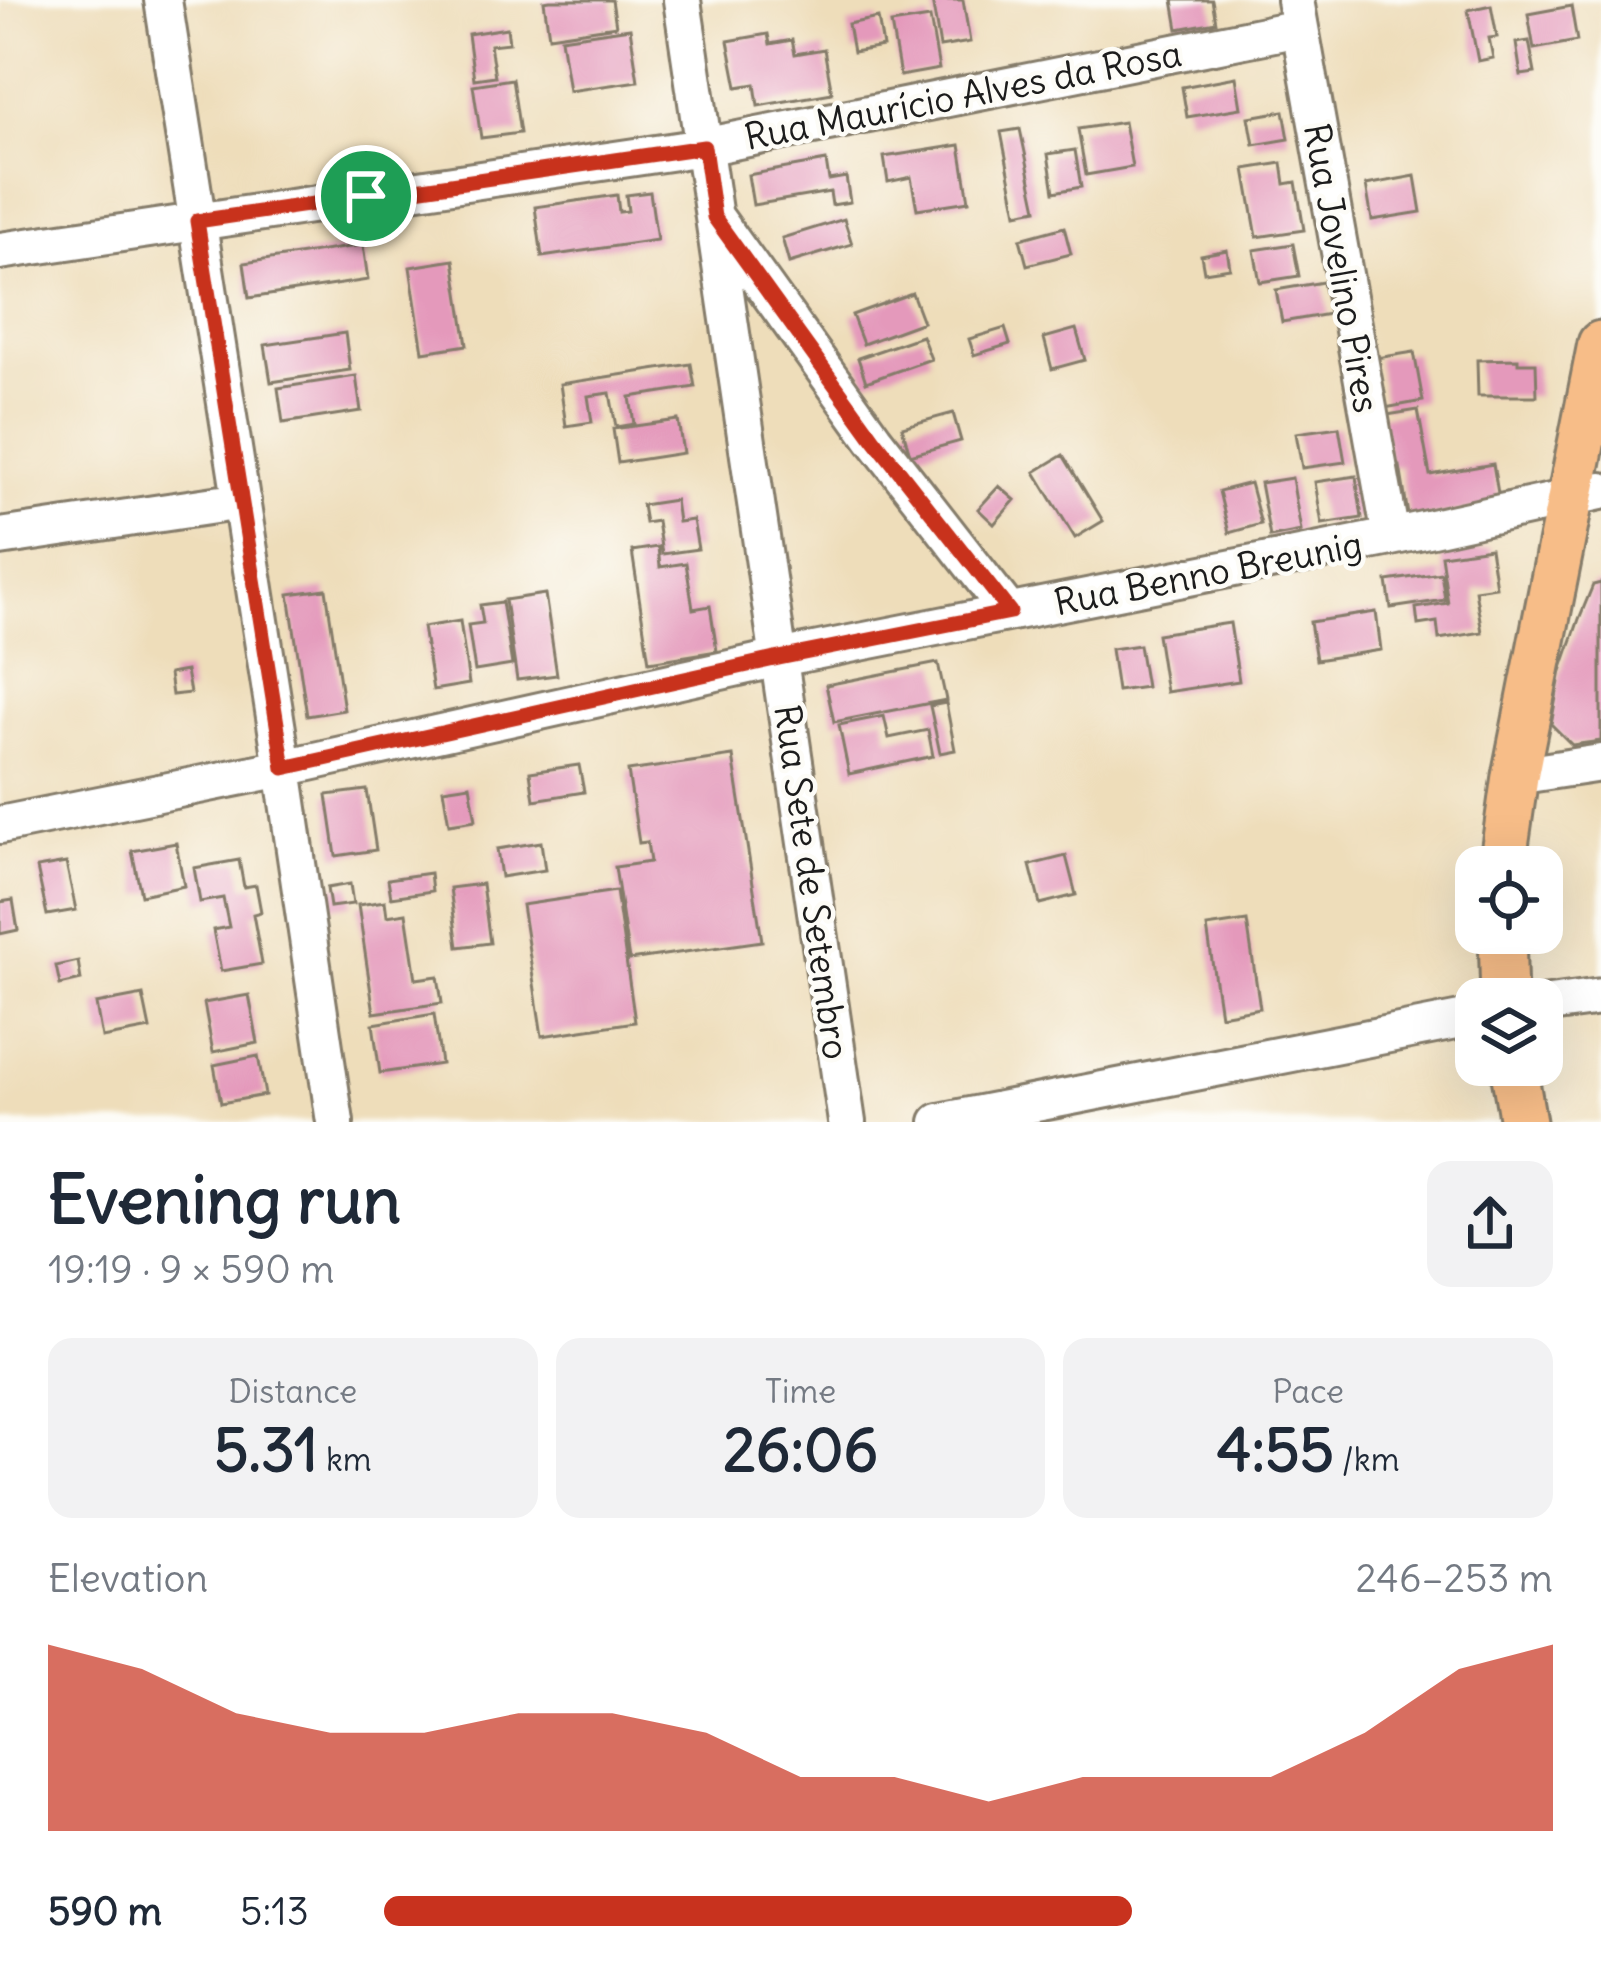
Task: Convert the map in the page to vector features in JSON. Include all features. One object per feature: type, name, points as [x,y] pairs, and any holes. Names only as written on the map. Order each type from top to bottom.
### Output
[{"type":"main road","points":[[1505,846],[1515,776],[1586,495],[1601,344]]},
{"type":"main road","points":[[1516,1086],[1522,1122]]},
{"type":"street","points":[[163,0],[335,1122]]},
{"type":"street","name":"Rua Sete de Setembro","points":[[682,0],[847,1122]]},
{"type":"street","name":"Rua Maurício Alves da Rosa","points":[[0,251],[704,147],[1297,14]]},
{"type":"street","name":"Rua Jovelino Pires","points":[[1297,14],[1390,536]]},
{"type":"street","points":[[714,217],[874,439],[1010,612]]},
{"type":"street","name":"Rua Benno Breunig","points":[[0,825],[284,768],[779,658],[1586,495]]},
{"type":"street","points":[[0,537],[242,501]]},
{"type":"street","points":[[1515,776],[1601,763]]},
{"type":"street","points":[[1563,1003],[1601,997]]},
{"type":"street","points":[[939,1122],[1455,1021]]},
{"type":"building","points":[[612,0],[616,26],[549,36],[544,1]]},
{"type":"building","points":[[932,0],[963,0],[970,42],[940,47]]},
{"type":"building","points":[[1173,0],[1212,0],[1216,22],[1178,29]]},
{"type":"building","points":[[1491,5],[1497,37],[1489,38],[1493,58],[1478,61],[1468,10]]},
{"type":"building","points":[[1571,6],[1577,41],[1534,49],[1528,14]]},
{"type":"building","points":[[878,18],[883,47],[853,52],[848,24]]},
{"type":"building","points":[[930,18],[939,69],[900,76],[891,24]]},
{"type":"building","points":[[507,28],[509,43],[490,45],[495,76],[474,79],[468,34]]},
{"type":"building","points":[[630,28],[638,81],[569,91],[561,38]]},
{"type":"building","points":[[768,34],[770,44],[792,40],[795,54],[824,49],[832,93],[758,106],[755,84],[737,87],[728,41]]},
{"type":"building","points":[[1529,41],[1535,73],[1521,75],[1516,43]]},
{"type":"building","points":[[1236,77],[1241,108],[1187,117],[1182,87]]},
{"type":"building","points":[[512,79],[520,133],[481,138],[473,85]]},
{"type":"building","points":[[1284,111],[1289,139],[1254,145],[1249,117]]},
{"type":"building","points":[[1124,122],[1132,167],[1086,175],[1078,129]]},
{"type":"building","points":[[1020,129],[1037,209],[1017,213],[1001,132]]},
{"type":"building","points":[[960,145],[969,201],[917,209],[911,177],[888,182],[884,157]]},
{"type":"building","points":[[1075,150],[1081,187],[1054,192],[1048,154]]},
{"type":"building","points":[[826,161],[829,180],[846,177],[850,202],[832,205],[830,192],[753,205],[748,175]]},
{"type":"building","points":[[1282,163],[1285,184],[1296,182],[1304,230],[1257,237],[1245,169]]},
{"type":"building","points":[[1415,176],[1421,212],[1372,220],[1366,185]]},
{"type":"building","points":[[650,192],[657,240],[542,257],[535,207],[617,195],[619,212],[628,211],[626,195]]},
{"type":"building","points":[[844,219],[852,244],[789,263],[782,238]]},
{"type":"building","points":[[1064,227],[1071,254],[1027,265],[1020,239]]},
{"type":"building","points":[[1293,244],[1299,276],[1260,282],[1254,250]]},
{"type":"building","points":[[363,245],[368,280],[249,298],[244,263]]},
{"type":"building","points":[[1227,250],[1230,268],[1204,272],[1201,255]]},
{"type":"building","points":[[454,260],[467,345],[423,352],[410,267]]},
{"type":"building","points":[[1323,282],[1329,314],[1282,322],[1276,290]]},
{"type":"building","points":[[912,293],[923,322],[863,344],[852,315]]},
{"type":"building","points":[[1005,328],[1010,344],[974,355],[969,339]]},
{"type":"building","points":[[1076,329],[1085,360],[1052,369],[1044,338]]},
{"type":"building","points":[[345,333],[350,370],[271,382],[265,345]]},
{"type":"building","points":[[922,336],[931,359],[866,382],[858,358]]},
{"type":"building","points":[[1414,352],[1423,401],[1385,408],[1377,358]]},
{"type":"building","points":[[1518,359],[1518,363],[1536,363],[1537,396],[1478,396],[1477,360]]},
{"type":"building","points":[[691,364],[695,387],[630,397],[634,424],[616,427],[610,393],[588,396],[592,422],[566,426],[560,384]]},
{"type":"building","points":[[356,376],[361,411],[283,423],[278,388]]},
{"type":"building","points":[[1418,410],[1430,475],[1493,464],[1500,505],[1409,521],[1400,466],[1390,468],[1381,416]]},
{"type":"building","points":[[953,413],[961,441],[910,455],[902,427]]},
{"type":"building","points":[[678,420],[683,453],[618,463],[613,429]]},
{"type":"building","points":[[1339,427],[1345,462],[1302,468],[1296,433]]},
{"type":"building","points":[[1063,455],[1103,521],[1075,538],[1035,472]]},
{"type":"building","points":[[1356,476],[1362,518],[1322,524],[1315,482]]},
{"type":"building","points":[[1292,478],[1301,531],[1270,537],[1260,483]]},
{"type":"building","points":[[1250,483],[1261,524],[1229,533],[1219,491]]},
{"type":"building","points":[[999,486],[1015,500],[994,524],[978,509]]},
{"type":"building","points":[[675,500],[678,522],[693,520],[698,549],[662,554],[657,521],[645,523],[642,505]]},
{"type":"building","points":[[658,547],[660,567],[686,563],[693,609],[710,606],[717,651],[649,662],[632,551]]},
{"type":"building","points":[[1490,548],[1496,587],[1475,590],[1482,632],[1439,639],[1437,622],[1418,625],[1416,608],[1448,603],[1441,555]]},
{"type":"building","points":[[1441,573],[1445,600],[1391,608],[1387,581]]},
{"type":"building","points":[[1601,583],[1601,741],[1572,745],[1551,724],[1561,671],[1579,619],[1593,585]]},
{"type":"building","points":[[326,589],[344,710],[307,716],[289,594]]},
{"type":"building","points":[[545,594],[557,675],[517,680],[505,600]]},
{"type":"building","points":[[502,602],[512,665],[475,671],[468,625],[483,623],[480,605]]},
{"type":"building","points":[[1376,612],[1381,650],[1316,660],[1310,622]]},
{"type":"building","points":[[460,621],[469,684],[433,690],[423,627]]},
{"type":"building","points":[[1230,623],[1239,681],[1166,692],[1157,634]]},
{"type":"building","points":[[1139,645],[1146,687],[1117,691],[1111,649]]},
{"type":"building","points":[[938,663],[946,700],[834,722],[826,685]]},
{"type":"building","points":[[186,671],[190,693],[172,695],[169,674]]},
{"type":"building","points":[[946,703],[955,750],[940,753],[930,706]]},
{"type":"building","points":[[884,716],[889,738],[928,730],[933,756],[849,774],[839,725]]},
{"type":"building","points":[[733,756],[762,941],[629,960],[615,867],[650,862],[647,842],[639,843],[628,771]]},
{"type":"building","points":[[579,765],[584,792],[534,800],[530,772]]},
{"type":"building","points":[[470,785],[476,820],[449,824],[443,789]]},
{"type":"building","points":[[367,790],[376,850],[336,856],[327,795]]},
{"type":"building","points":[[541,842],[545,870],[501,877],[497,849]]},
{"type":"building","points":[[176,843],[184,886],[141,895],[132,851]]},
{"type":"building","points":[[1066,856],[1076,895],[1040,904],[1030,865]]},
{"type":"building","points":[[239,860],[244,887],[256,885],[261,912],[253,914],[262,964],[221,971],[213,930],[229,927],[223,898],[200,902],[194,868]]},
{"type":"building","points":[[66,863],[76,910],[47,915],[37,868]]},
{"type":"building","points":[[430,873],[432,891],[391,897],[388,879]]},
{"type":"building","points":[[350,884],[353,904],[330,907],[327,888]]},
{"type":"building","points":[[482,884],[490,943],[458,947],[450,888]]},
{"type":"building","points":[[616,891],[635,1022],[542,1036],[522,905]]},
{"type":"building","points":[[13,900],[18,930],[0,934],[0,902]]},
{"type":"building","points":[[385,901],[387,916],[406,913],[416,979],[438,976],[442,1003],[374,1013],[358,905]]},
{"type":"building","points":[[1247,921],[1260,1008],[1220,1015],[1207,927]]},
{"type":"building","points":[[78,961],[81,980],[60,985],[56,966]]},
{"type":"building","points":[[143,995],[150,1029],[102,1038],[96,1004]]},
{"type":"building","points":[[249,995],[258,1043],[213,1052],[204,1003]]},
{"type":"building","points":[[434,1014],[441,1064],[380,1073],[373,1024]]},
{"type":"building","points":[[258,1056],[265,1095],[221,1103],[214,1065]]},
{"type":"route","points":[[704,147],[714,217],[874,439],[1010,612],[284,768],[197,221],[366,196],[704,147]]}]
